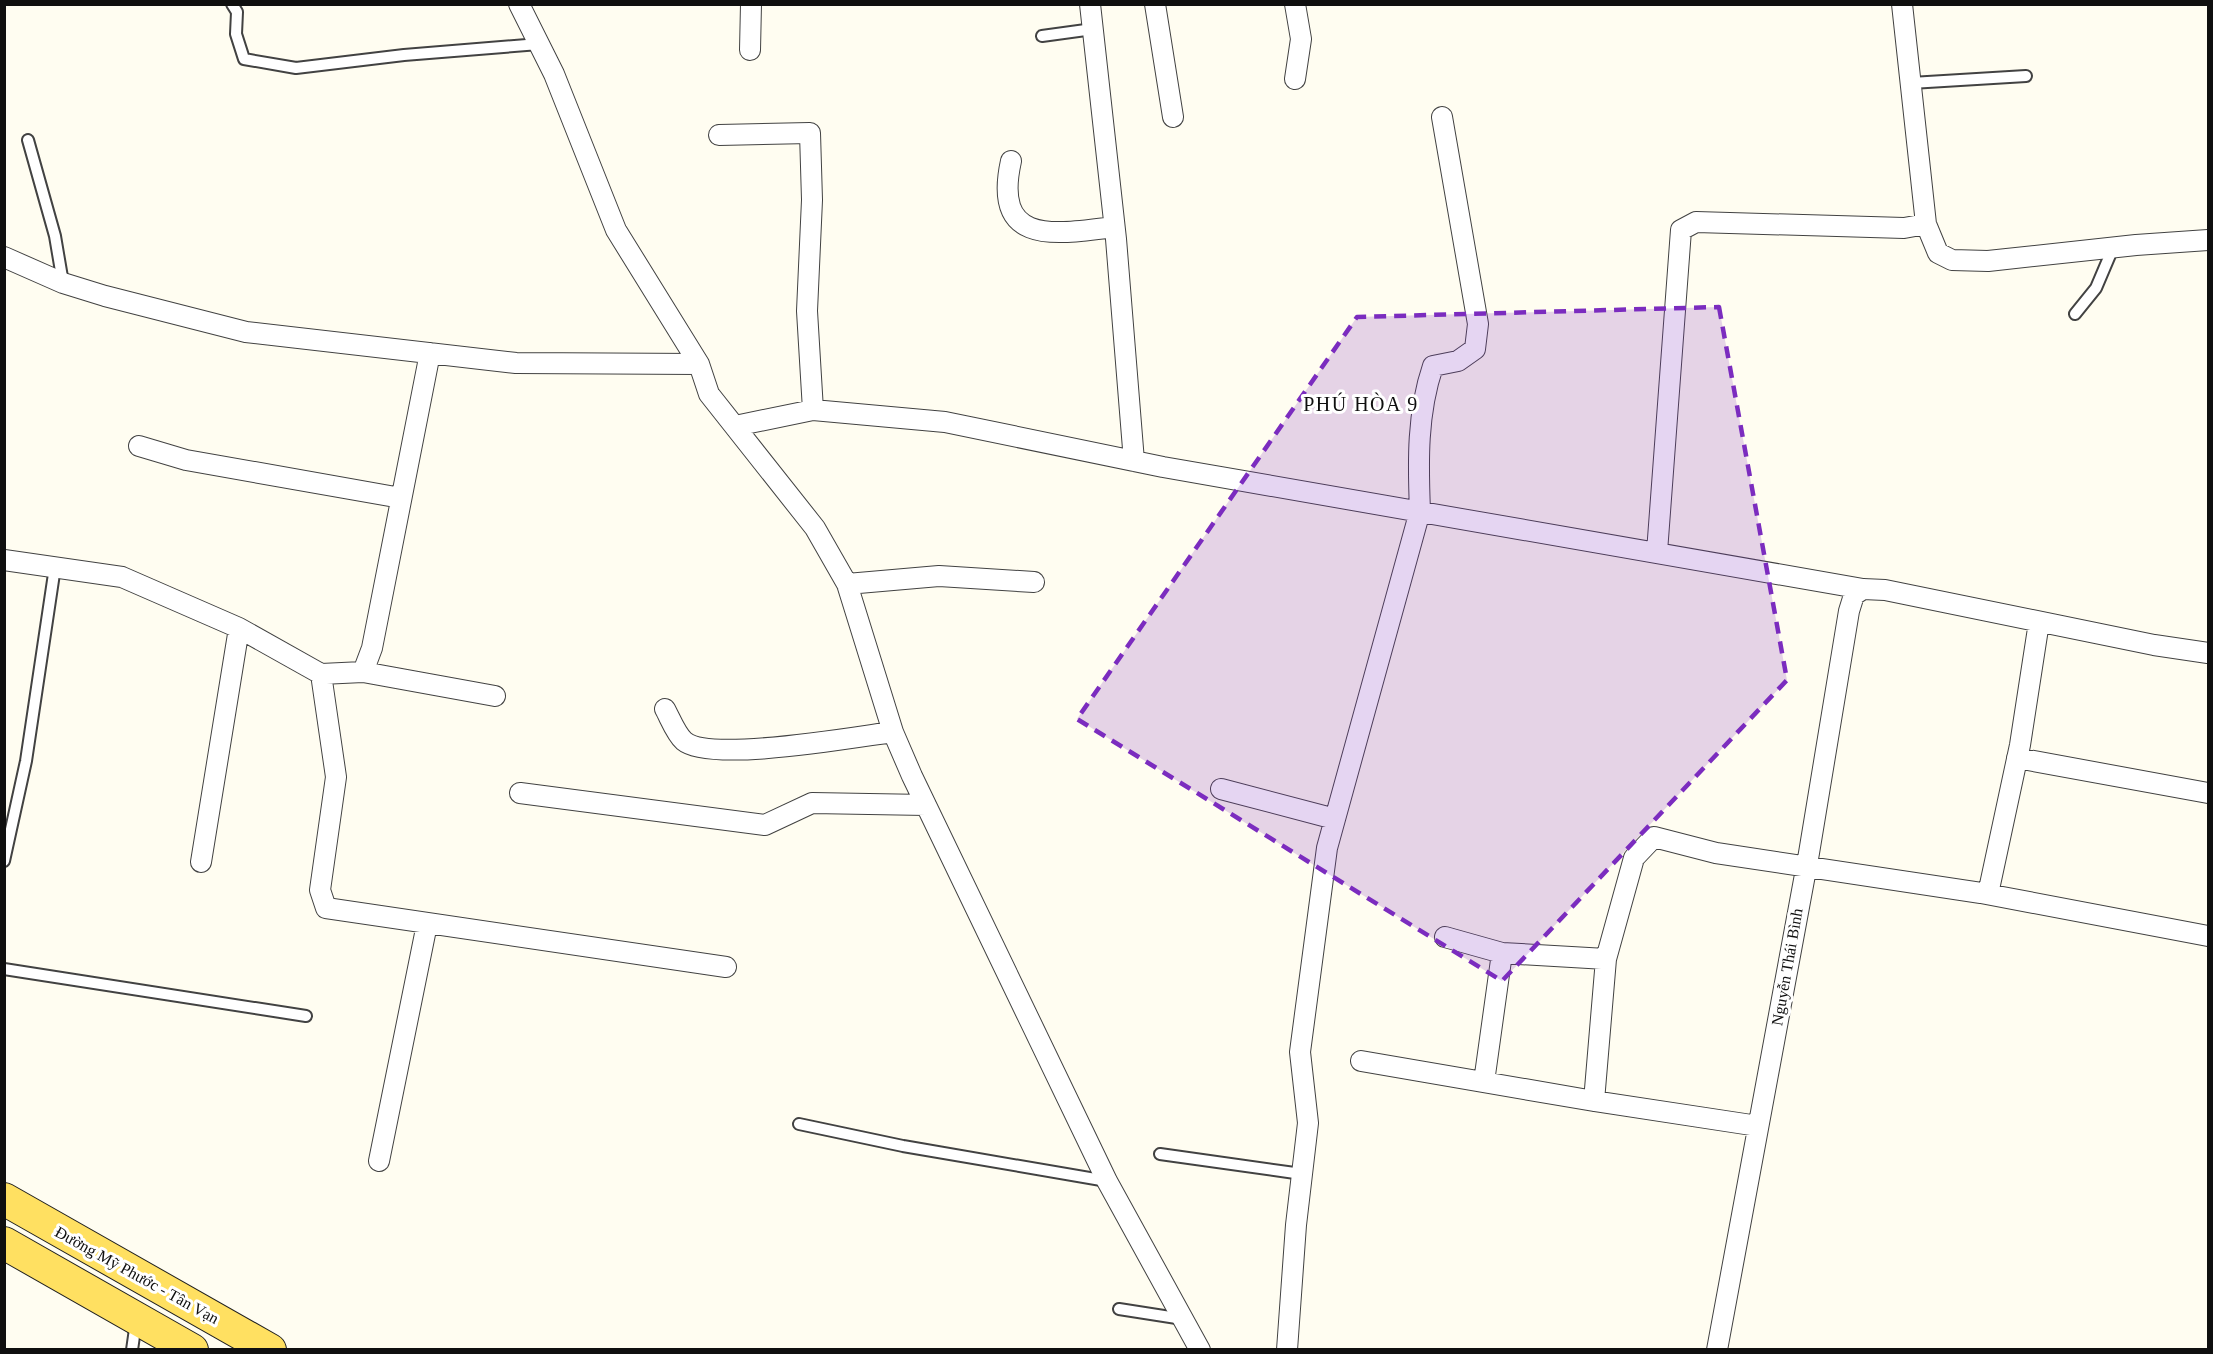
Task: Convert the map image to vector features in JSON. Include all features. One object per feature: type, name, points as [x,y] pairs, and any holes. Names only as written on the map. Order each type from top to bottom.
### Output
[{"type":"main road","name":"Đường Mỹ Phước - Tân Vạn","points":[[4,1199],[270,1350]]},
{"type":"main road","points":[[4,1243],[192,1350]]},
{"type":"street","points":[[519,4],[554,74],[616,230],[699,364],[709,394],[815,528],[847,584],[893,732],[926,805],[1107,1181],[1200,1350]]},
{"type":"street","points":[[750,50],[751,4]]},
{"type":"street","points":[[1090,4],[1114,227],[1134,461]]},
{"type":"street","points":[[1155,4],[1173,117]]},
{"type":"street","points":[[1295,4],[1301,39],[1295,79]]},
{"type":"street","points":[[1902,4],[1926,224],[1938,253],[1953,260],[1988,261],[2208,240]]},
{"type":"street","points":[[1287,1350],[1308,1123],[1300,1052],[1327,848],[1420,511],[1417,454],[1426,387],[1433,366],[1458,361],[1475,349],[1478,324],[1442,117]]},
{"type":"street","points":[[719,135],[810,133],[812,200],[807,311],[813,410]]},
{"type":"street","points":[[1011,161],[1006,183],[1013,215],[1029,230],[1062,233],[1114,227]]},
{"type":"street","points":[[1657,552],[1682,230],[1696,222],[1904,228],[1926,224]]},
{"type":"street","points":[[4,257],[63,283],[246,332],[516,363],[699,364]]},
{"type":"street","points":[[363,672],[372,648],[430,353]]},
{"type":"street","points":[[735,426],[813,410],[945,422],[1134,461],[1863,589],[1885,590],[2154,645],[2208,653]]},
{"type":"street","points":[[139,446],[186,460],[400,498]]},
{"type":"street","points":[[4,560],[122,577],[240,628],[321,674],[363,672],[495,696]]},
{"type":"street","points":[[847,584],[939,576],[1035,582]]},
{"type":"street","name":"Nguyễn Thái Bình","points":[[1717,1350],[1806,866],[1849,612],[1854,595],[1863,589]]},
{"type":"street","points":[[1988,894],[2017,758],[2039,622]]},
{"type":"street","points":[[201,862],[240,628]]},
{"type":"street","points":[[321,674],[336,777],[320,890],[326,908],[726,967]]},
{"type":"street","points":[[665,709],[684,741],[712,750],[760,748],[893,732]]},
{"type":"street","points":[[2017,758],[2208,793]]},
{"type":"street","points":[[1221,789],[1335,819]]},
{"type":"street","points":[[520,793],[765,825],[812,803],[926,805]]},
{"type":"street","points":[[1594,1101],[1606,959],[1634,858],[1654,837],[1716,853],[1988,894],[2208,936]]},
{"type":"street","points":[[379,1161],[427,924]]},
{"type":"street","points":[[1445,937],[1502,953],[1606,959]]},
{"type":"street","points":[[1484,1082],[1502,953]]},
{"type":"street","points":[[1361,1061],[1594,1101],[1758,1125]]},
{"type":"lane","points":[[232,4],[237,12],[236,33],[244,59],[296,68],[404,55],[539,44]]},
{"type":"lane","points":[[1042,36],[1093,29]]},
{"type":"lane","points":[[1911,83],[2026,76]]},
{"type":"lane","points":[[28,140],[55,236],[63,283]]},
{"type":"lane","points":[[2075,314],[2096,288],[2113,248]]},
{"type":"lane","points":[[4,861],[26,761],[56,567]]},
{"type":"lane","points":[[4,969],[306,1016]]},
{"type":"lane","points":[[799,1124],[903,1146],[1107,1181]]},
{"type":"lane","points":[[1160,1154],[1302,1173]]},
{"type":"lane","points":[[1119,1309],[1183,1319]]},
{"type":"lane","points":[[132,1350],[137,1318]]},
{"type":"highlighted area","points":[[1719,307],[1787,680],[1502,981],[1077,719],[1357,317]]},
{"type":"district","name":"PHÚ HÒA 9","points":[[1361,404]]}]
